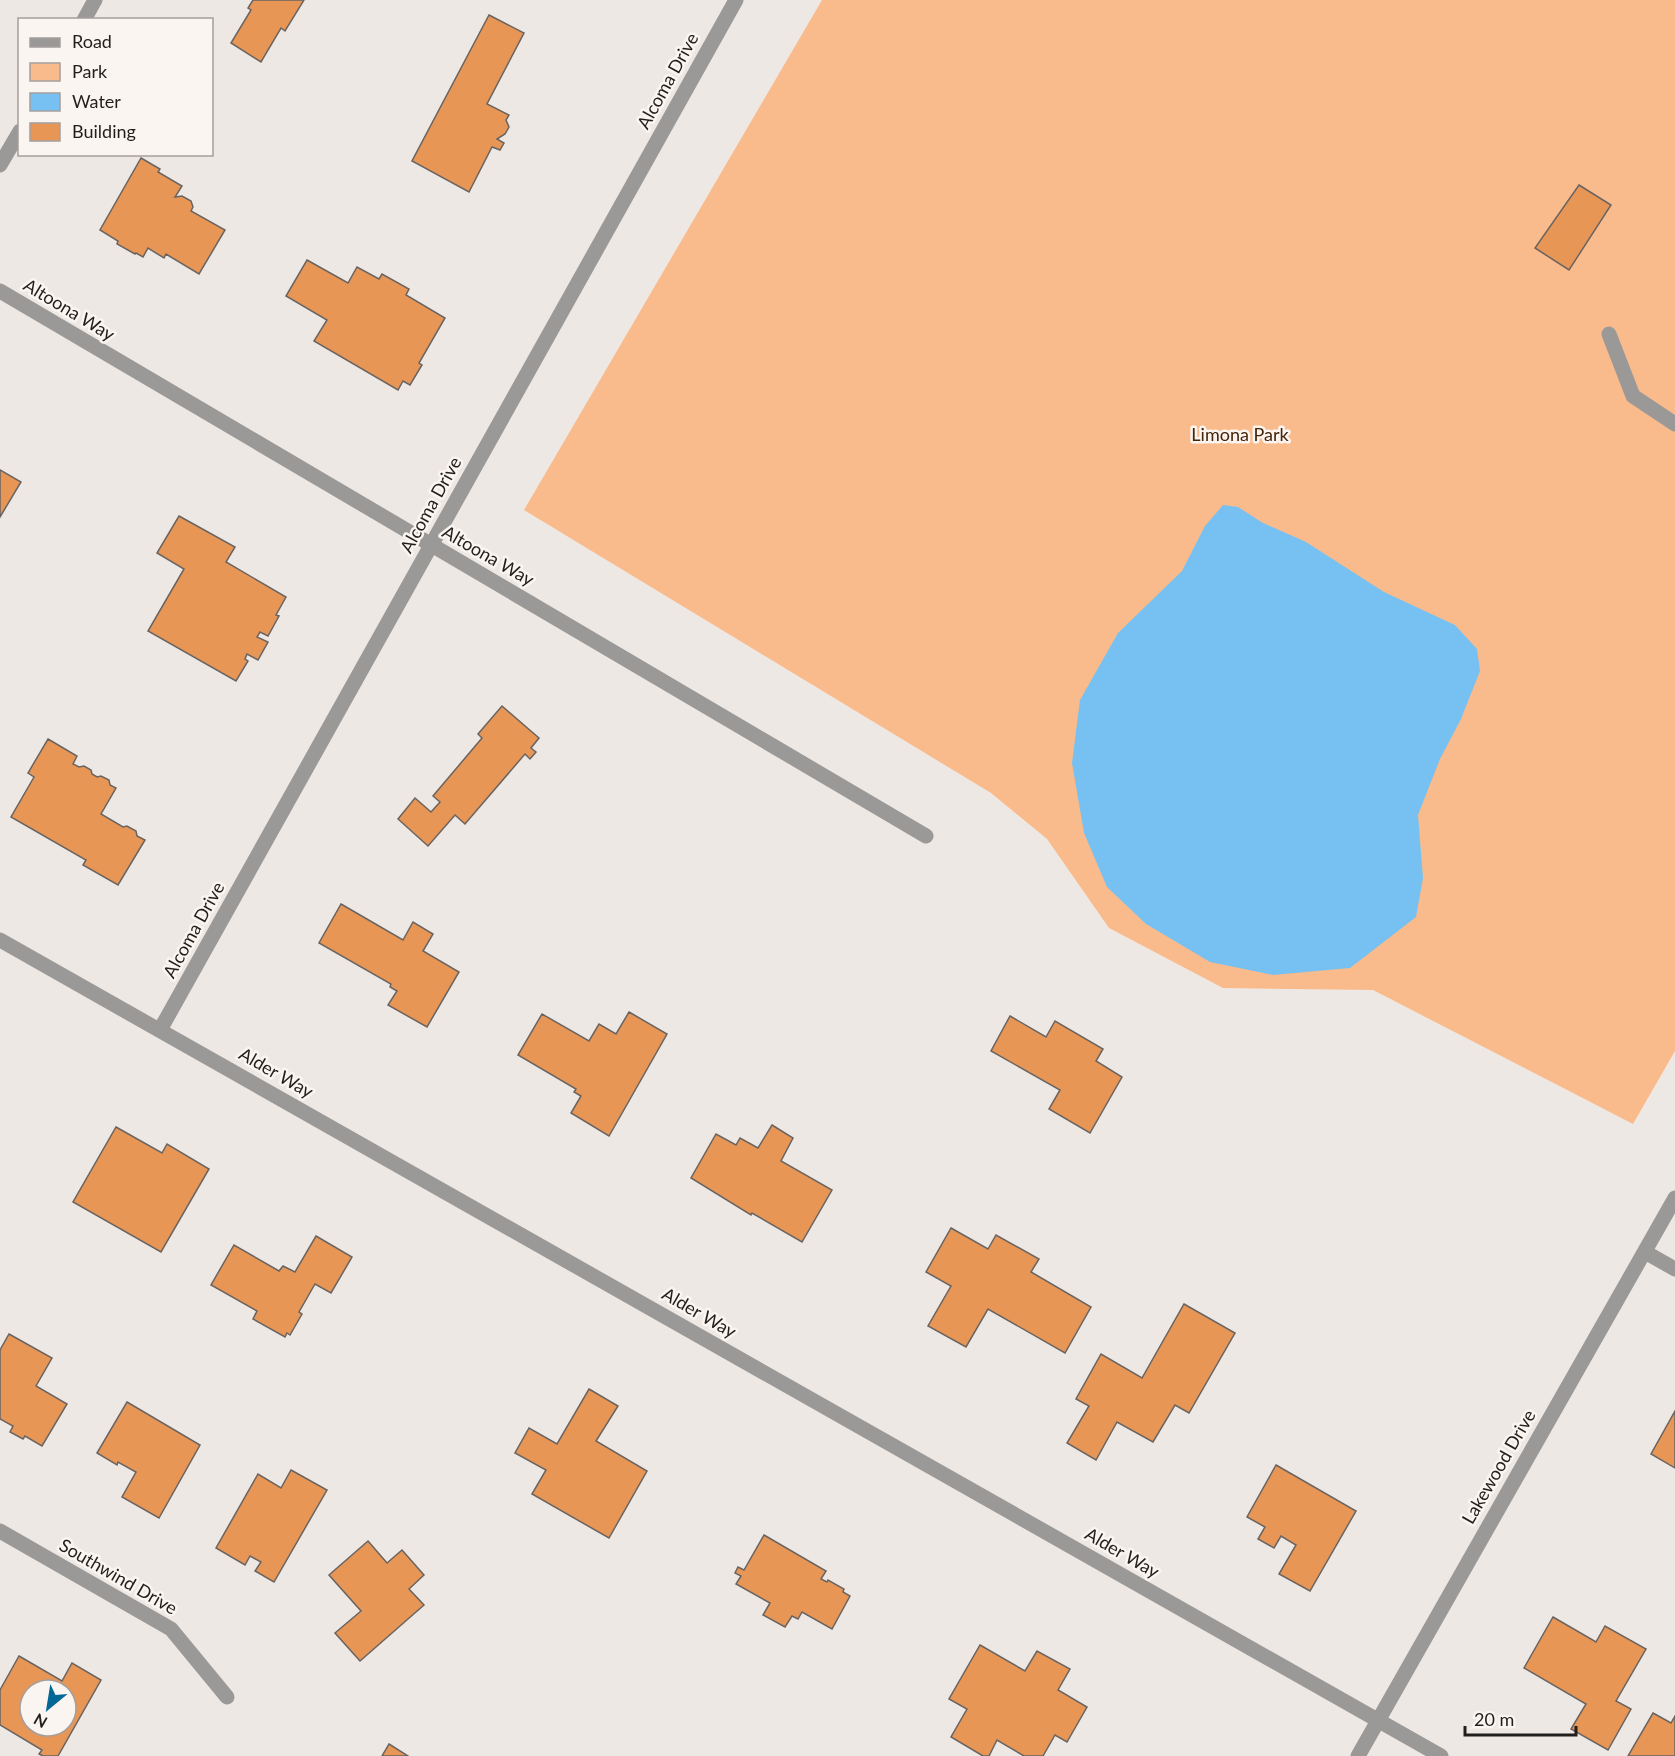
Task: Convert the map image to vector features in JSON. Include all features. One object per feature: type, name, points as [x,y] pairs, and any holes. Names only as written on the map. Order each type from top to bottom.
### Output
[{"type":"street","points":[[85,18],[95,0]]},
{"type":"street","name":"Alcoma Drive","points":[[160,1030],[736,0]]},
{"type":"street","points":[[0,165],[18,134]]},
{"type":"street","name":"Altoona Way","points":[[0,291],[926,836]]},
{"type":"street","points":[[1609,334],[1633,396],[1675,424]]},
{"type":"street","name":"Alder Way","points":[[0,940],[1442,1756]]},
{"type":"street","name":"Lakewood Drive","points":[[1358,1756],[1675,1198]]},
{"type":"street","points":[[1645,1252],[1675,1269]]},
{"type":"street","name":"Southwind Drive","points":[[0,1531],[171,1629],[227,1697]]},
{"type":"green space","name":"Limona Park","points":[[822,0],[1675,0],[1675,1051],[1633,1124],[1373,990],[1223,988],[1109,928],[1047,839],[991,793],[524,510]]},
{"type":"water","points":[[1223,505],[1238,507],[1263,523],[1306,542],[1384,592],[1455,625],[1477,649],[1480,671],[1461,719],[1440,759],[1418,815],[1423,878],[1416,917],[1350,968],[1273,975],[1210,962],[1146,924],[1107,887],[1084,833],[1072,763],[1080,700],[1118,633],[1182,571],[1205,526]]},
{"type":"building","points":[[253,0],[304,0],[285,31],[281,28],[261,62],[231,43],[251,10],[248,8]]},
{"type":"building","points":[[489,15],[524,33],[487,104],[509,115],[506,120],[509,127],[505,134],[497,139],[504,143],[500,150],[492,147],[469,192],[412,161]]},
{"type":"building","points":[[141,158],[160,169],[158,172],[182,186],[175,197],[182,196],[191,201],[193,207],[191,211],[225,230],[199,274],[166,254],[164,258],[148,248],[143,257],[135,254],[117,244],[118,241],[100,230]]},
{"type":"building","points":[[1579,185],[1611,205],[1569,270],[1535,248]]},
{"type":"building","points":[[307,260],[348,283],[357,267],[379,279],[382,274],[409,289],[406,295],[445,318],[419,363],[422,365],[410,385],[403,381],[398,390],[314,341],[327,320],[286,296]]},
{"type":"building","points":[[0,470],[21,482],[0,517]]},
{"type":"building","points":[[179,516],[235,547],[226,562],[286,597],[268,636],[260,632],[257,637],[268,642],[258,660],[247,654],[245,659],[248,661],[236,681],[148,631],[184,569],[157,553]]},
{"type":"building","points":[[502,706],[539,738],[531,748],[536,752],[530,759],[525,754],[465,824],[455,815],[428,846],[398,819],[415,798],[431,812],[440,802],[433,796],[482,738],[478,734]]},
{"type":"building","points":[[48,739],[77,756],[73,764],[79,767],[84,766],[97,777],[101,776],[109,780],[110,785],[116,788],[101,814],[123,827],[127,826],[136,831],[137,836],[145,840],[118,885],[83,865],[86,860],[11,817],[34,777],[28,773]]},
{"type":"building","points":[[341,904],[403,940],[413,922],[433,934],[423,951],[459,972],[427,1027],[388,1005],[397,991],[390,987],[391,984],[319,943]]},
{"type":"building","points":[[629,1012],[667,1034],[609,1136],[571,1113],[581,1096],[574,1092],[576,1089],[518,1055],[542,1014],[589,1041],[599,1024],[616,1034]]},
{"type":"building","points":[[1010,1016],[1046,1037],[1055,1021],[1103,1049],[1096,1061],[1122,1077],[1090,1133],[1049,1109],[1060,1090],[991,1051]]},
{"type":"building","points":[[772,1125],[793,1138],[781,1161],[832,1190],[802,1242],[752,1213],[751,1215],[691,1178],[716,1134],[736,1145],[740,1138],[758,1148]]},
{"type":"building","points":[[116,1127],[162,1153],[167,1144],[209,1169],[161,1252],[73,1202]]},
{"type":"building","points":[[951,1228],[988,1249],[996,1235],[1039,1259],[1031,1272],[1091,1307],[1065,1353],[988,1309],[966,1347],[928,1326],[951,1286],[926,1272]]},
{"type":"building","points":[[316,1236],[352,1257],[331,1293],[315,1284],[299,1312],[302,1314],[290,1335],[287,1333],[285,1337],[253,1319],[257,1311],[211,1285],[234,1245],[279,1271],[283,1266],[295,1272]]},
{"type":"building","points":[[1184,1304],[1235,1333],[1189,1413],[1175,1405],[1153,1442],[1117,1422],[1096,1460],[1067,1443],[1089,1406],[1076,1399],[1101,1354],[1142,1378]]},
{"type":"building","points":[[9,1334],[52,1358],[36,1386],[67,1404],[42,1446],[25,1436],[23,1439],[10,1432],[13,1426],[0,1419],[0,1350]]},
{"type":"building","points":[[589,1389],[618,1406],[596,1441],[647,1471],[609,1538],[532,1494],[546,1470],[515,1453],[529,1428],[557,1444]]},
{"type":"building","points":[[127,1402],[200,1445],[159,1518],[122,1497],[136,1472],[118,1462],[117,1465],[97,1453]]},
{"type":"building","points":[[1675,1411],[1675,1468],[1651,1454]]},
{"type":"building","points":[[1276,1465],[1356,1511],[1310,1591],[1279,1574],[1296,1545],[1281,1536],[1274,1548],[1258,1539],[1265,1527],[1247,1517]]},
{"type":"building","points":[[291,1470],[327,1490],[274,1582],[255,1571],[261,1562],[250,1556],[245,1565],[216,1548],[258,1474],[281,1488]]},
{"type":"building","points":[[764,1535],[826,1571],[821,1579],[827,1582],[828,1580],[844,1589],[843,1592],[850,1596],[832,1629],[802,1612],[798,1619],[792,1616],[785,1627],[763,1615],[770,1603],[736,1584],[741,1576],[735,1573],[738,1567],[744,1570]]},
{"type":"building","points":[[368,1541],[387,1563],[402,1550],[424,1575],[409,1589],[424,1605],[360,1661],[335,1633],[361,1611],[329,1575]]},
{"type":"building","points":[[1553,1617],[1596,1642],[1605,1626],[1646,1649],[1616,1701],[1631,1709],[1608,1750],[1571,1729],[1586,1704],[1524,1668]]},
{"type":"building","points":[[980,1645],[1025,1671],[1037,1651],[1070,1669],[1058,1690],[1087,1707],[1067,1742],[1055,1735],[1043,1756],[1024,1756],[997,1740],[989,1756],[983,1756],[951,1737],[967,1709],[949,1699]]},
{"type":"building","points":[[19,1656],[57,1678],[18,1678],[18,1736],[0,1725],[0,1690]]},
{"type":"building","points":[[72,1663],[101,1680],[78,1721],[78,1678],[64,1678]]},
{"type":"building","points":[[1653,1713],[1671,1723],[1675,1716],[1675,1756],[1628,1756]]},
{"type":"building","points":[[22,1738],[68,1738],[58,1756],[43,1756],[39,1754],[42,1750]]},
{"type":"building","points":[[389,1744],[408,1756],[382,1756]]}]
